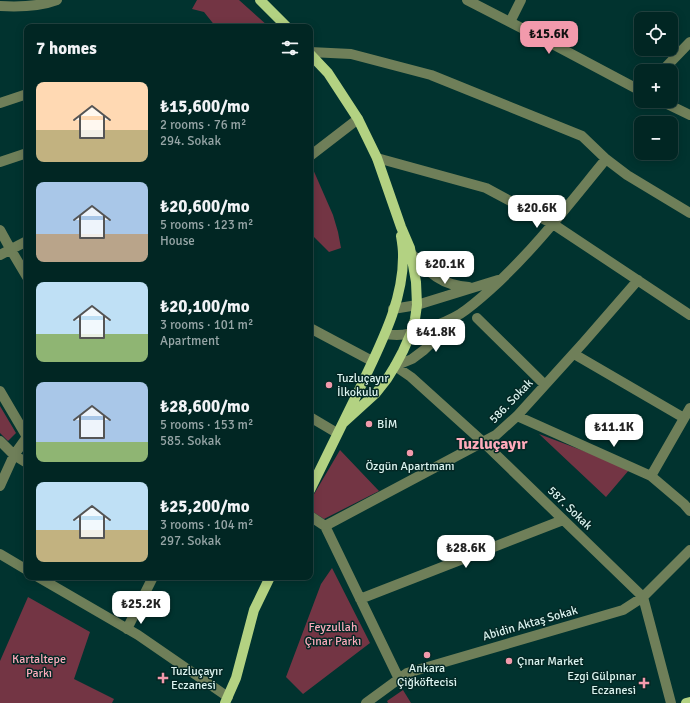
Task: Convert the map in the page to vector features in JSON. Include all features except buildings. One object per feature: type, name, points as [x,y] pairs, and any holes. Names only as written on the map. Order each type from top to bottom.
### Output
[{"type":"main road","points":[[261,0],[284,24]]},
{"type":"main road","points":[[313,56],[328,73],[358,119],[377,158],[401,227],[410,248],[416,282],[418,305],[411,333],[396,366],[376,393],[343,423]]},
{"type":"main road","points":[[313,484],[372,361],[394,309],[399,292],[403,254],[401,227]]},
{"type":"main road","points":[[226,700],[236,678],[254,610],[269,580]]},
{"type":"main road","points":[[686,703],[690,702]]},
{"type":"street","points":[[0,6],[7,7],[46,4],[57,0]]},
{"type":"street","points":[[467,0],[634,87]]},
{"type":"street","points":[[510,22],[522,0]]},
{"type":"street","points":[[669,64],[690,42]]},
{"type":"street","points":[[313,53],[351,54],[431,75],[582,136],[606,159],[627,174],[690,213]]},
{"type":"street","points":[[0,103],[24,95]]},
{"type":"street","points":[[676,108],[690,115]]},
{"type":"street","points":[[313,154],[358,119]]},
{"type":"street","points":[[0,162],[24,154]]},
{"type":"street","points":[[377,158],[486,188],[553,224],[690,315]]},
{"type":"street","points":[[396,366],[412,359],[424,350],[460,314],[510,272],[553,224],[606,159]]},
{"type":"street","points":[[0,230],[24,272]]},
{"type":"street","points":[[0,256],[24,243]]},
{"type":"street","points":[[411,253],[422,266],[437,278],[461,287],[474,288]]},
{"type":"street","points":[[394,309],[418,305],[502,279]]},
{"type":"street","name":"586. Sokak","points":[[325,526],[496,435],[517,416],[574,354],[638,280]]},
{"type":"street","points":[[384,334],[394,335],[411,333],[440,324],[460,314]]},
{"type":"street","points":[[477,318],[545,385]]},
{"type":"street","points":[[313,330],[372,361]]},
{"type":"street","points":[[574,354],[684,418]]},
{"type":"street","name":"587. Sokak","points":[[396,366],[483,442],[643,597]]},
{"type":"street","points":[[0,391],[24,432]]},
{"type":"street","points":[[651,476],[690,408]]},
{"type":"street","points":[[517,416],[651,476],[684,504],[690,511]]},
{"type":"street","points":[[313,419],[337,433]]},
{"type":"street","points":[[0,441],[14,455],[24,461]]},
{"type":"street","points":[[0,486],[14,455],[24,441]]},
{"type":"street","points":[[313,518],[325,526],[399,679]]},
{"type":"street","points":[[360,599],[563,520]]},
{"type":"street","name":"Abidin Aktaş Sokak","points":[[366,703],[407,673],[622,610],[643,597],[690,550]]},
{"type":"street","points":[[0,554],[24,568]]},
{"type":"street","points":[[43,580],[128,629],[226,700]]},
{"type":"street","points":[[128,629],[152,580]]},
{"type":"street","points":[[643,597],[671,703]]},
{"type":"green space","points":[[197,0],[239,0],[266,24],[214,24],[204,12],[192,9]]},
{"type":"green space","points":[[313,169],[333,215],[338,232],[341,248],[329,252],[313,236]]},
{"type":"green space","points":[[0,406],[16,433],[8,441],[0,433]]},
{"type":"green space","points":[[539,434],[597,456],[629,470],[606,497]]},
{"type":"green space","points":[[340,450],[379,491],[324,519],[313,512],[313,496]]},
{"type":"green space","name":"Feyzullah Çınar Parkı","points":[[332,568],[370,643],[303,694],[286,677],[321,584]]},
{"type":"green space","name":"Kartaltepe Parkı","points":[[28,597],[90,632],[74,679],[114,699],[112,703],[0,703],[0,661]]},
{"type":"green space","points":[[403,690],[411,703],[388,703],[387,701]]},
{"type":"place","name":"Tuzluçayır İlkokulu","points":[[329,385]]},
{"type":"place","name":"BİM","points":[[369,424]]},
{"type":"place","name":"Özgün Apartmanı","points":[[410,453]]},
{"type":"place","name":"Ankara Çiğköftecisi","points":[[427,655]]},
{"type":"place","name":"Çınar Market","points":[[509,661]]},
{"type":"place","name":"Tuzluçayır Eczanesi","points":[[163,678]]},
{"type":"place","name":"Ezgi Gülpınar Eczanesi","points":[[644,683]]},
{"type":"district","name":"Tuzluçayır","points":[[492,443]]}]
